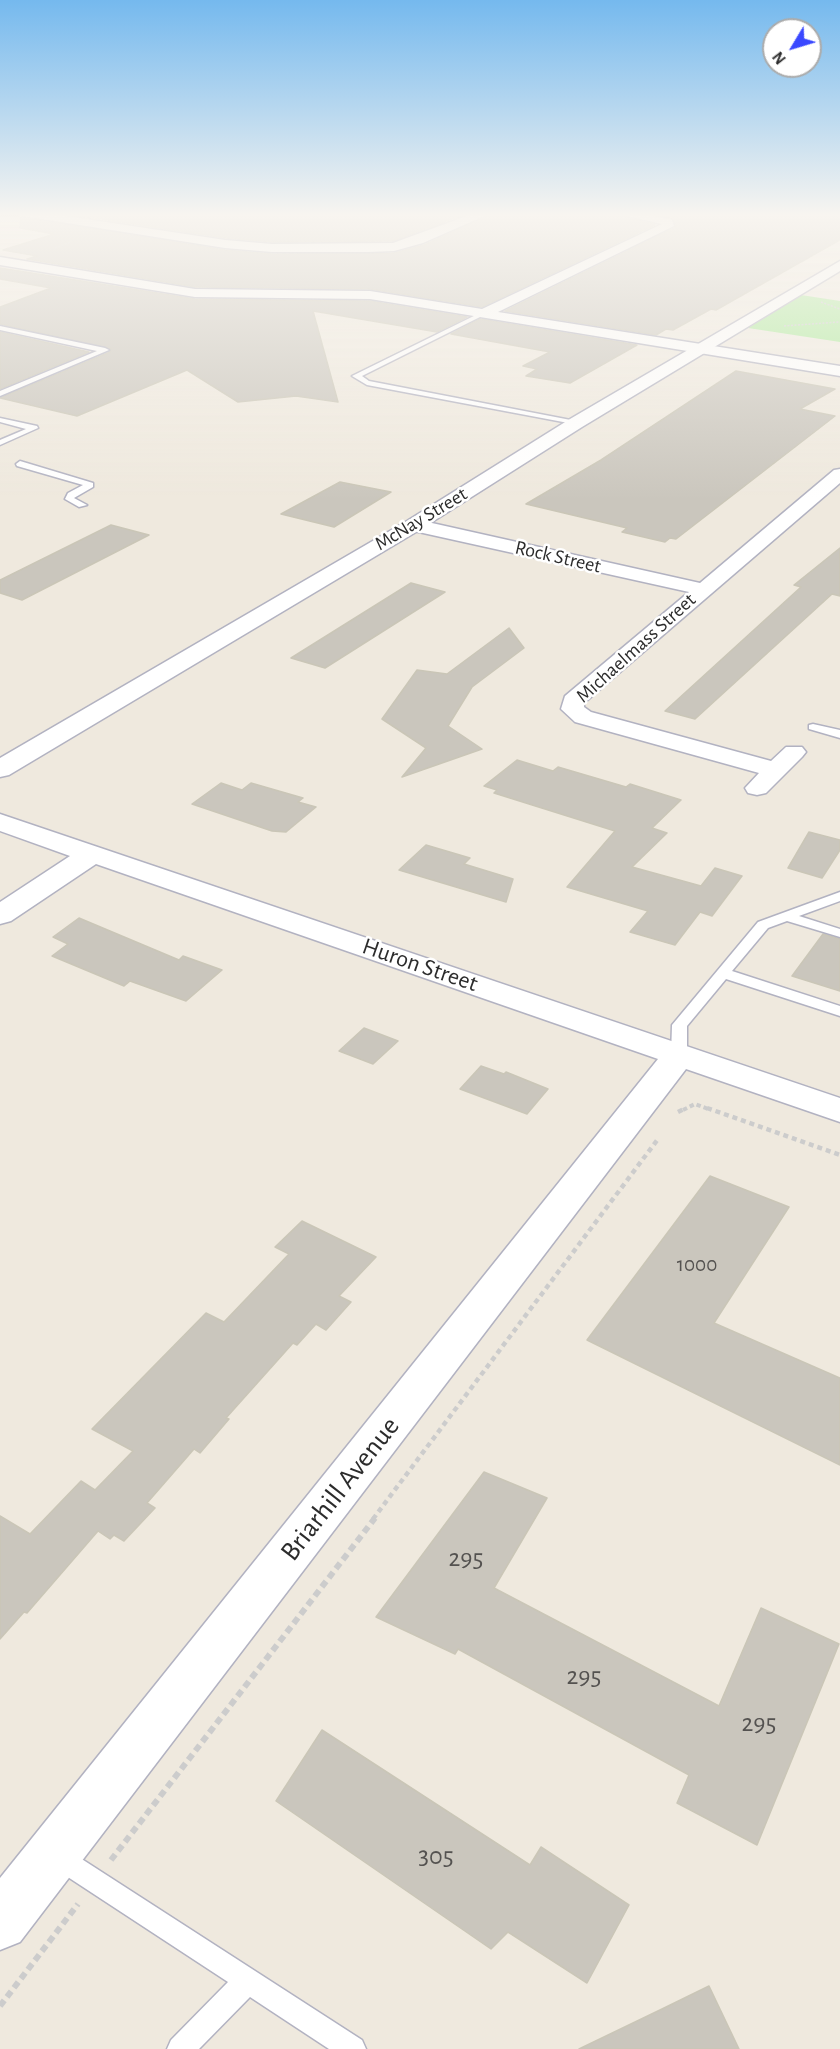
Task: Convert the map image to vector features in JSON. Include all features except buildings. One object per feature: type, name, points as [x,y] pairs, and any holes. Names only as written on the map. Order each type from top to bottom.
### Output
[{"type":"street","points":[[454,309],[840,371]]},
{"type":"street","points":[[484,313],[493,309]]},
{"type":"street","name":"McNay Street","points":[[0,769],[414,525],[576,423],[767,309]]},
{"type":"street","name":"Michaelmass Street","points":[[776,770],[583,717],[572,710],[573,701],[840,474]]},
{"type":"street","name":"Rock Street","points":[[414,525],[702,590]]},
{"type":"street","points":[[757,788],[794,752]]},
{"type":"street","name":"Huron Street","points":[[0,822],[840,1110]]},
{"type":"street","points":[[0,915],[92,854]]},
{"type":"street","name":"Briarhill Avenue","points":[[0,1922],[679,1054]]},
{"type":"lane","points":[[484,313],[356,376],[367,382],[576,423]]},
{"type":"lane","points":[[0,328],[105,350],[0,394]]},
{"type":"lane","points":[[0,420],[34,428],[0,443]]},
{"type":"lane","points":[[20,464],[90,485],[71,495],[69,499],[82,505]]},
{"type":"lane","points":[[813,727],[840,734]]},
{"type":"lane","points":[[679,1054],[680,1025],[763,925],[840,896]]},
{"type":"lane","points":[[785,916],[840,933]]},
{"type":"lane","points":[[723,973],[840,1011]]},
{"type":"lane","points":[[55,1854],[353,2049]]},
{"type":"lane","points":[[180,2049],[248,1982]]},
{"type":"path","points":[[779,326],[840,322]]},
{"type":"path","points":[[672,1120],[679,1110],[695,1104],[840,1155]]},
{"type":"path","points":[[0,2006],[444,1428],[665,1129]]},
{"type":"green space","points":[[779,309],[840,309],[840,342],[748,328]]}]
